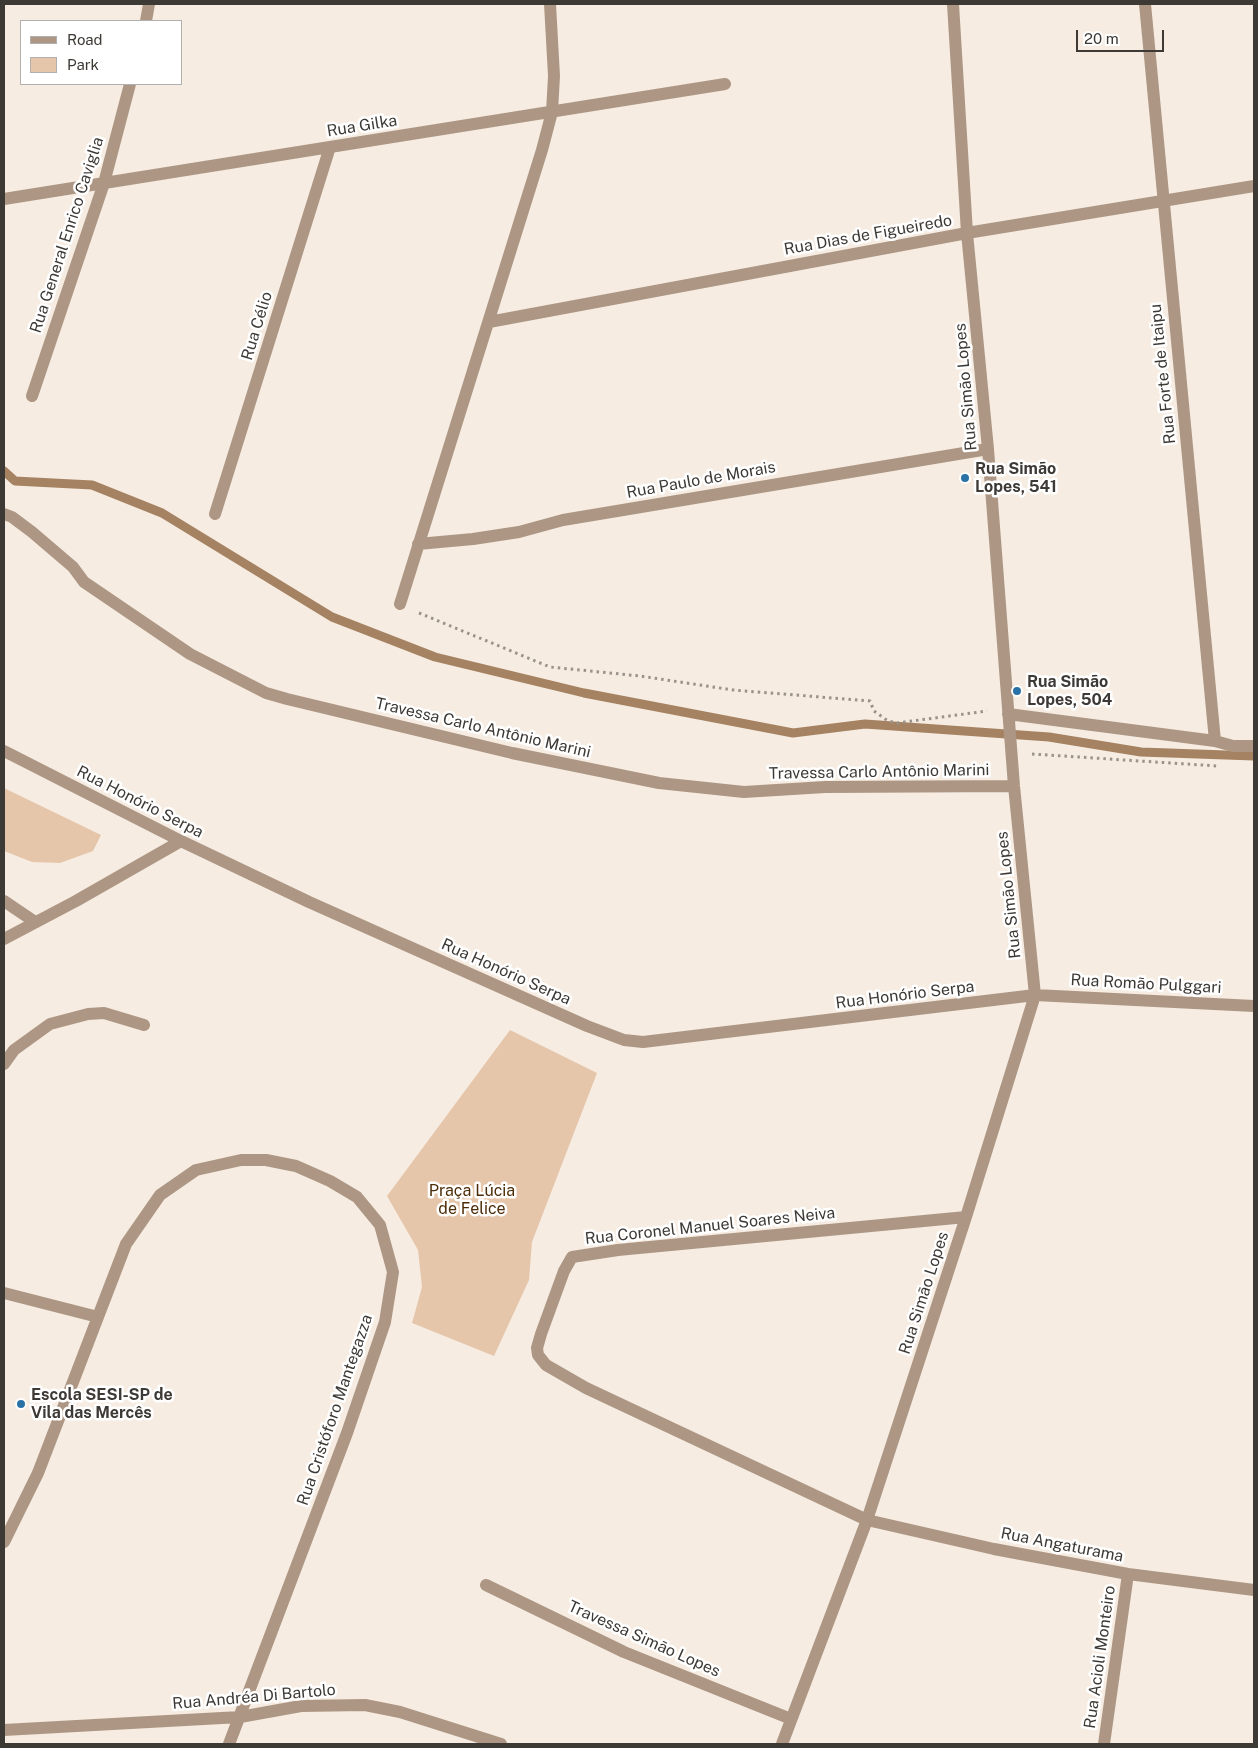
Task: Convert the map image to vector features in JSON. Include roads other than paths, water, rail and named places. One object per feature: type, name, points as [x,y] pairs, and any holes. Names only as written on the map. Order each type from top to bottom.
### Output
[{"type":"street","points":[[146,20],[149,4]]},
{"type":"street","points":[[400,604],[542,150],[552,112],[554,76],[550,4]]},
{"type":"street","name":"Rua Simão Lopes","points":[[782,1744],[867,1520],[966,1217],[1035,995],[1011,752],[988,448],[968,234],[953,4]]},
{"type":"street","name":"Rua Forte de Itaipu","points":[[1145,4],[1215,741]]},
{"type":"street","name":"Rua Gilka","points":[[4,200],[724,84]]},
{"type":"street","name":"Rua General Enrico Caviglia","points":[[32,396],[104,183],[130,85]]},
{"type":"street","name":"Rua Célio","points":[[215,514],[330,147]]},
{"type":"street","name":"Rua Dias de Figueiredo","points":[[488,322],[968,234],[1254,186]]},
{"type":"street","name":"Rua Paulo de Morais","points":[[418,544],[473,540],[520,532],[563,520],[988,448]]},
{"type":"street","name":"Travessa Carlo Antônio Marini","points":[[4,514],[12,517],[32,532],[73,567],[84,582],[190,654],[266,692],[286,699],[512,753],[668,784],[744,792],[825,787],[1014,786]]},
{"type":"street","points":[[1008,712],[1215,741],[1233,746],[1254,746]]},
{"type":"street","name":"Rua Honório Serpa","points":[[4,751],[180,841],[309,902],[587,1026],[624,1040],[643,1042],[1035,995]]},
{"type":"street","points":[[4,940],[180,841]]},
{"type":"street","points":[[4,902],[35,922]]},
{"type":"street","name":"Rua Romão Pulggari","points":[[1035,995],[1254,1006]]},
{"type":"street","points":[[4,1064],[14,1050],[50,1024],[88,1014],[104,1013],[144,1025]]},
{"type":"street","name":"Rua Cristóforo Mantegazza","points":[[4,1542],[38,1473],[126,1244],[160,1195],[196,1170],[241,1160],[266,1160],[296,1166],[330,1181],[357,1197],[380,1225],[393,1272],[385,1322],[343,1442],[229,1744]]},
{"type":"street","name":"Rua Coronel Manuel Soares Neiva","points":[[867,1520],[586,1388],[556,1372],[546,1365],[538,1355],[537,1348],[541,1334],[568,1263],[575,1257],[618,1250],[966,1217]]},
{"type":"street","points":[[4,1293],[98,1317]]},
{"type":"street","name":"Rua Angaturama","points":[[867,1520],[994,1549],[1128,1574],[1254,1590]]},
{"type":"street","name":"Rua Acioli Monteiro","points":[[1104,1744],[1128,1574]]},
{"type":"street","name":"Travessa Simão Lopes","points":[[486,1585],[624,1652],[791,1719]]},
{"type":"street","name":"Rua Andréa Di Bartolo","points":[[4,1730],[240,1717],[300,1706],[365,1705],[400,1712],[501,1744]]},
{"type":"waterway","points":[[4,471],[15,481],[92,485],[162,513],[332,617],[435,657],[584,693],[793,733],[865,724],[1049,737],[1141,752],[1254,756]]},
{"type":"place","name":"Rua Simão Lopes, 541","points":[[965,478]]},
{"type":"place","name":"Rua Simão Lopes, 504","points":[[1017,691]]},
{"type":"place","name":"Escola SESI-SP de Vila das Mercês","points":[[21,1404]]},
{"type":"park label","name":"Praça Lúcia de Felice","points":[[472,1200]]}]
